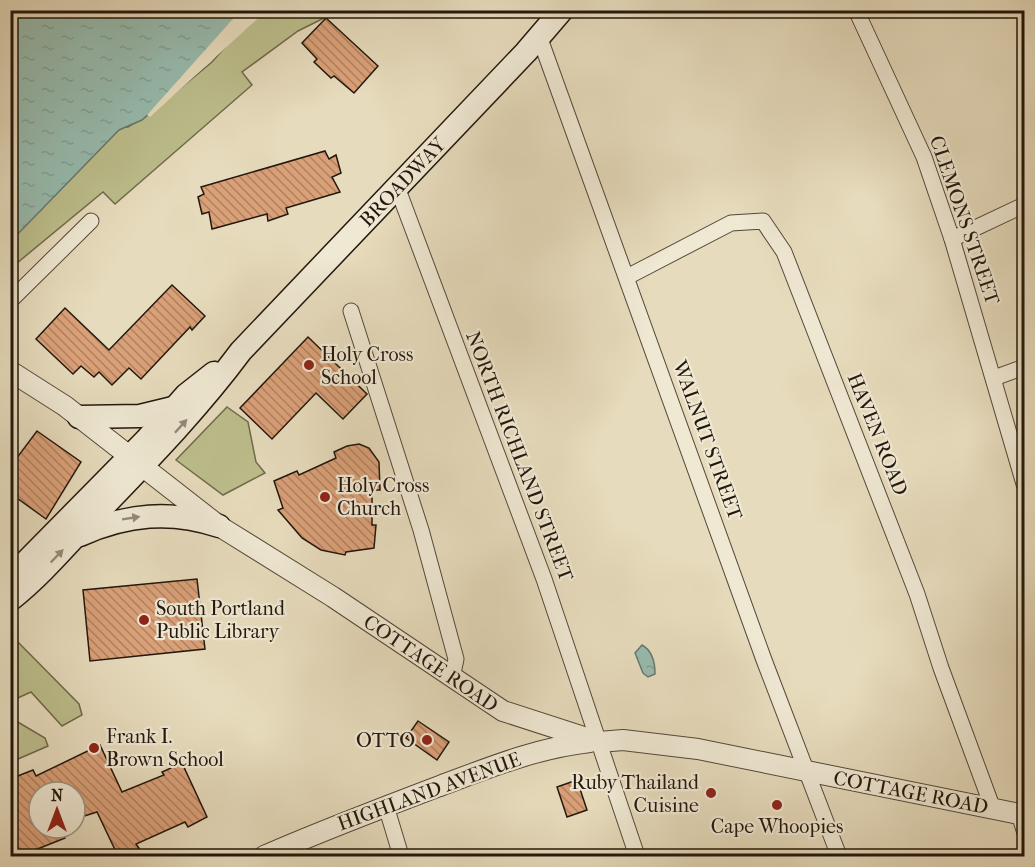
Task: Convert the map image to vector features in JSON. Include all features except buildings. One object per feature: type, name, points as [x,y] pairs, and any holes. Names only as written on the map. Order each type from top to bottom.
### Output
[{"type":"main road","name":"BROADWAY","points":[[10,600],[76,537],[173,408],[241,351],[562,10]]},
{"type":"main road","name":"BROADWAY","points":[[10,578],[134,462],[204,401],[241,351]]},
{"type":"main road","points":[[79,417],[140,416],[173,408]]},
{"type":"main road","points":[[76,537],[119,520],[156,515],[198,519],[219,526]]},
{"type":"street","name":"CLEMONS STREET","points":[[856,10],[924,157],[952,239],[1024,484]]},
{"type":"street","name":"WALNUT STREET","points":[[539,36],[764,660],[839,856]]},
{"type":"street","name":"NORTH RICHLAND STREET","points":[[397,187],[544,579],[638,856]]},
{"type":"street","points":[[952,239],[1024,205]]},
{"type":"street","points":[[10,301],[91,221]]},
{"type":"street","name":"HAVEN ROAD","points":[[627,277],[730,224],[763,221],[784,252],[917,594],[993,809]]},
{"type":"street","points":[[351,311],[421,530],[456,659],[452,678]]},
{"type":"street","points":[[994,378],[1024,367]]},
{"type":"street","name":"COTTAGE ROAD","points":[[10,371],[79,417],[219,526],[331,596],[502,711],[599,742],[623,740],[698,749],[993,809],[1023,820]]},
{"type":"street","name":"HIGHLAND AVENUE","points":[[264,856],[510,759],[562,745],[599,742]]},
{"type":"street","points":[[386,806],[400,856]]},
{"type":"green space","points":[[257,11],[338,11],[298,31],[242,72],[252,85],[115,204],[103,192],[11,268],[11,239],[114,127],[128,127],[152,112],[212,62]]},
{"type":"green space","points":[[227,407],[248,422],[256,462],[265,473],[223,495],[176,460]]},
{"type":"green space","points":[[13,637],[79,704],[82,715],[62,726],[31,692],[11,701],[10,640]]},
{"type":"green space","points":[[11,718],[45,738],[48,746],[11,762]]},
{"type":"water","points":[[11,11],[264,11],[142,120],[119,130],[11,241]]},
{"type":"water","points":[[642,645],[649,651],[654,662],[655,674],[648,677],[643,673],[635,653]]},
{"type":"pier","points":[[267,10],[150,117],[147,115],[240,11]]},
{"type":"place","name":"Holy Cross School","points":[[309,365]]},
{"type":"place","name":"Holy Cross Church","points":[[325,497]]},
{"type":"place","name":"South Portland Public Library","points":[[144,620]]},
{"type":"place","name":"OTTO","points":[[427,740]]},
{"type":"place","name":"Frank I. Brown School","points":[[94,748]]},
{"type":"place","name":"Ruby Thailand Cuisine","points":[[711,793]]},
{"type":"place","name":"Cape Whoopies","points":[[777,805]]}]
